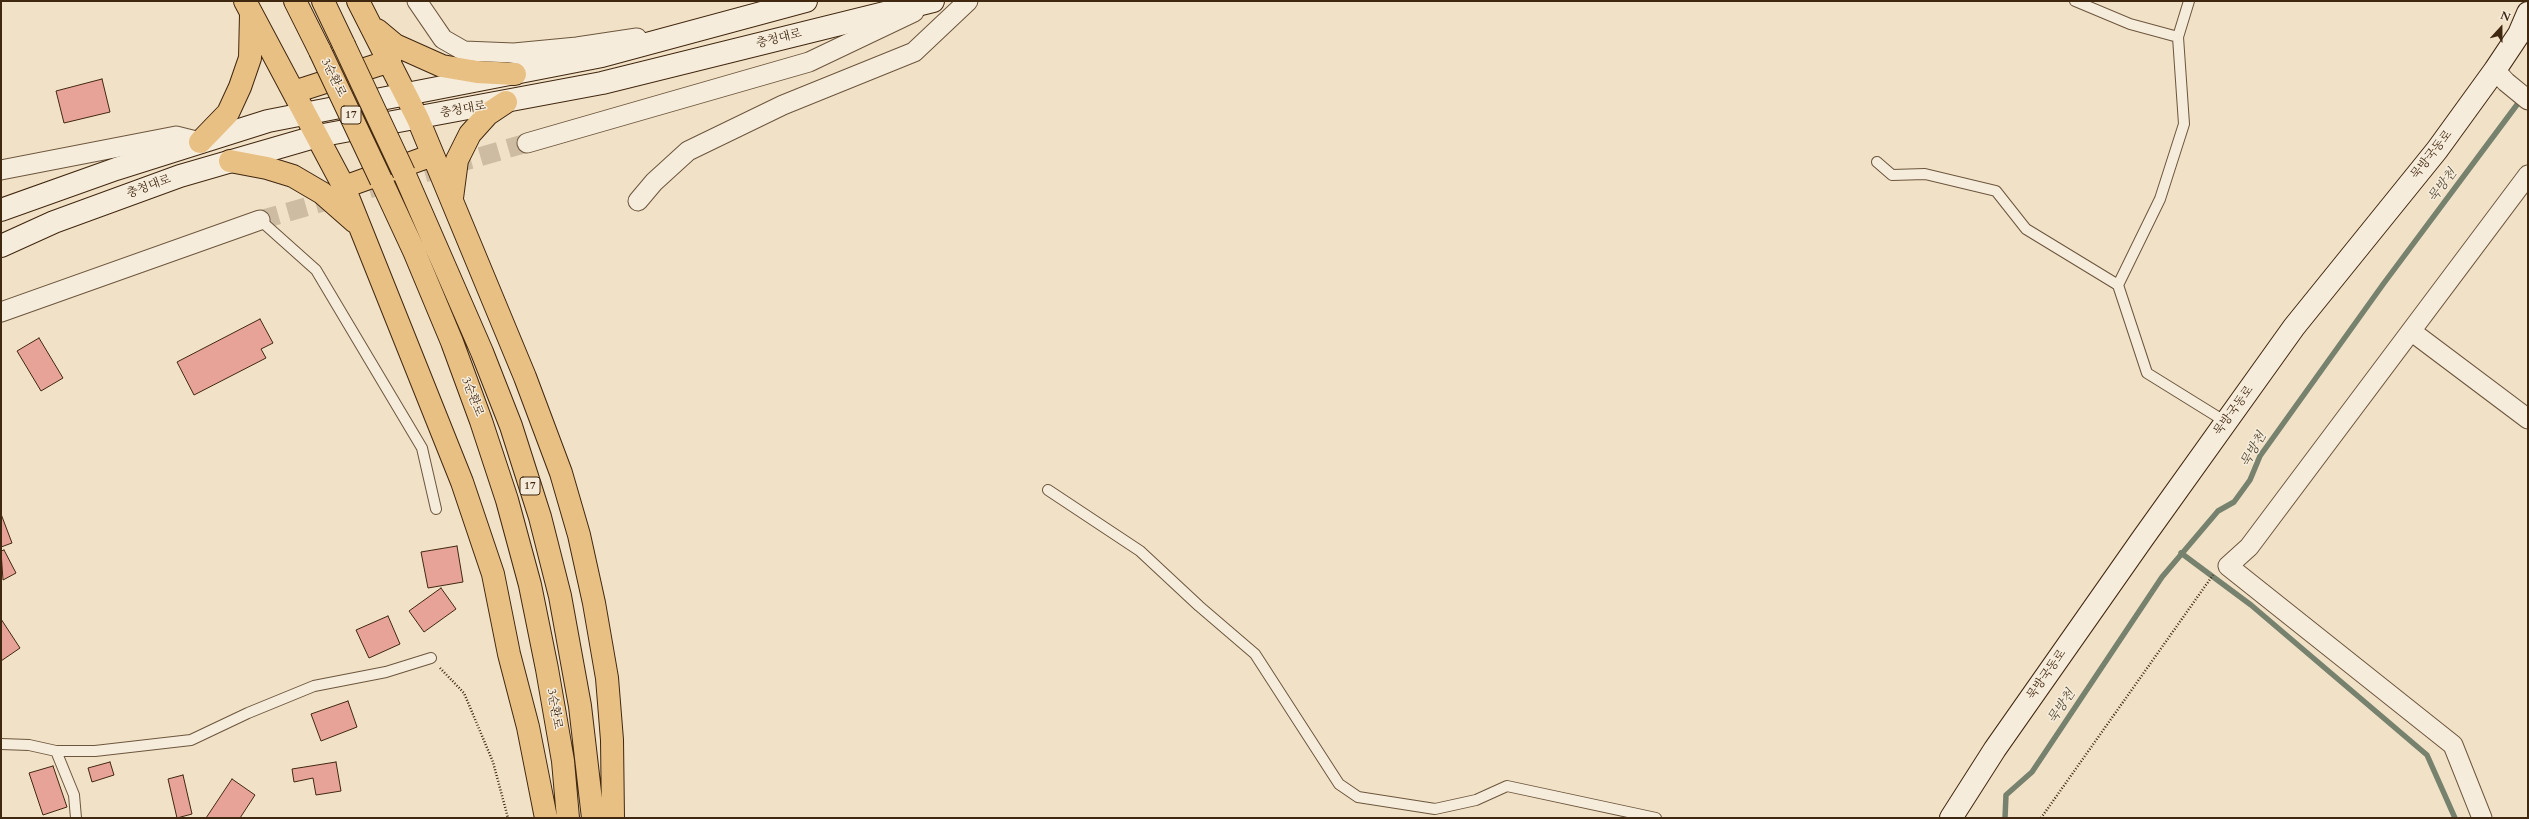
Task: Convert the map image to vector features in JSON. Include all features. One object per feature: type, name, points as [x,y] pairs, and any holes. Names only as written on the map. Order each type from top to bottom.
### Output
[{"type":"highway","name":"3순환로","points":[[295,1],[382,180],[452,342],[481,421],[507,500],[530,585],[547,669],[563,761],[568,818]]},
{"type":"highway","name":"3순환로","points":[[323,1],[404,173],[482,352],[511,426],[540,516],[560,596],[580,706],[593,818]]},
{"type":"highway","points":[[358,1],[390,61],[418,119],[525,377],[561,473],[579,535],[594,603],[607,678],[612,740],[613,818]]},
{"type":"highway","points":[[248,7],[344,187],[462,482],[493,574],[509,654],[528,727],[546,818]]},
{"type":"highway","points":[[200,142],[228,113],[240,87],[250,58],[248,7]]},
{"type":"highway","points":[[369,22],[395,45],[442,66],[477,72],[515,74]]},
{"type":"highway","points":[[294,92],[390,61]]},
{"type":"highway","points":[[452,201],[458,160],[470,134],[488,114],[506,102]]},
{"type":"highway","points":[[344,187],[433,155]]},
{"type":"highway","points":[[230,161],[274,169],[308,184],[334,202],[360,227]]},
{"type":"main road","points":[[1,210],[116,169],[268,121],[602,56],[806,1]]},
{"type":"main road","name":"충청대로","points":[[1,246],[54,222],[180,176],[318,136],[418,119],[602,83],[933,1]]},
{"type":"main road","name":"묵방국동로","points":[[1951,818],[1995,750],[2294,328],[2437,150],[2500,76],[2528,13]]},
{"type":"street","points":[[417,1],[444,39],[464,51],[514,53],[577,47],[715,26]]},
{"type":"street","points":[[527,143],[809,62],[937,1]]},
{"type":"street","points":[[638,201],[654,182],[688,151],[783,104],[914,52],[968,1]]},
{"type":"street","points":[[2500,76],[2528,100]]},
{"type":"street","points":[[1,170],[176,136],[200,142]]},
{"type":"street","points":[[2482,818],[2454,745],[2228,566],[2249,547],[2528,175]]},
{"type":"street","points":[[1,312],[260,220]]},
{"type":"street","points":[[2411,331],[2528,419]]},
{"type":"lane","points":[[2075,1],[2130,24],[2178,37]]},
{"type":"lane","points":[[2118,285],[2160,198],[2184,124],[2178,37],[2189,1]]},
{"type":"lane","points":[[1877,162],[1892,175],[1925,174],[1996,191],[2026,229],[2118,285],[2147,373],[2226,422]]},
{"type":"lane","points":[[260,220],[316,270],[422,448],[436,510]]},
{"type":"lane","points":[[1048,490],[1140,551],[1199,606],[1255,654],[1339,784],[1358,797],[1435,809],[1476,800],[1507,786],[1656,818]]},
{"type":"lane","points":[[1,744],[29,745],[56,751],[95,750],[191,740],[248,713],[314,686],[386,672],[431,658]]},
{"type":"lane","points":[[56,751],[74,795],[76,818]]},
{"type":"path","points":[[2041,818],[2205,586]]},
{"type":"path","points":[[431,658],[464,693],[493,762],[508,818]]},
{"type":"building","points":[[102,79],[110,112],[64,123],[56,91]]},
{"type":"building","points":[[260,319],[273,343],[261,349],[266,358],[194,395],[177,362]]},
{"type":"building","points":[[39,338],[63,378],[41,391],[17,351]]},
{"type":"building","points":[[1,514],[12,543],[1,547]]},
{"type":"building","points":[[457,546],[463,582],[428,588],[421,552]]},
{"type":"building","points":[[4,550],[16,573],[3,580],[1,551]]},
{"type":"building","points":[[441,588],[456,609],[424,632],[409,611]]},
{"type":"building","points":[[388,616],[400,644],[369,658],[356,630]]},
{"type":"building","points":[[1,619],[20,648],[1,661]]},
{"type":"building","points":[[348,701],[357,727],[321,741],[311,714]]},
{"type":"building","points":[[110,762],[114,775],[92,782],[88,768]]},
{"type":"building","points":[[336,762],[341,791],[316,795],[313,778],[294,782],[292,769]]},
{"type":"building","points":[[53,766],[67,807],[43,815],[29,773]]},
{"type":"building","points":[[183,775],[192,814],[177,818],[168,779]]},
{"type":"building","points":[[232,779],[255,795],[240,818],[206,818]]},
{"type":"waterway","name":"묵방천","points":[[2005,818],[2006,795],[2032,772],[2162,577],[2218,511],[2234,502],[2250,480],[2260,456],[2384,283],[2522,98]]},
{"type":"waterway","points":[[2181,553],[2251,605],[2427,755],[2455,818]]},
{"type":"tunnel","points":[[369,189],[527,143]]},
{"type":"tunnel","points":[[260,220],[341,197]]}]
